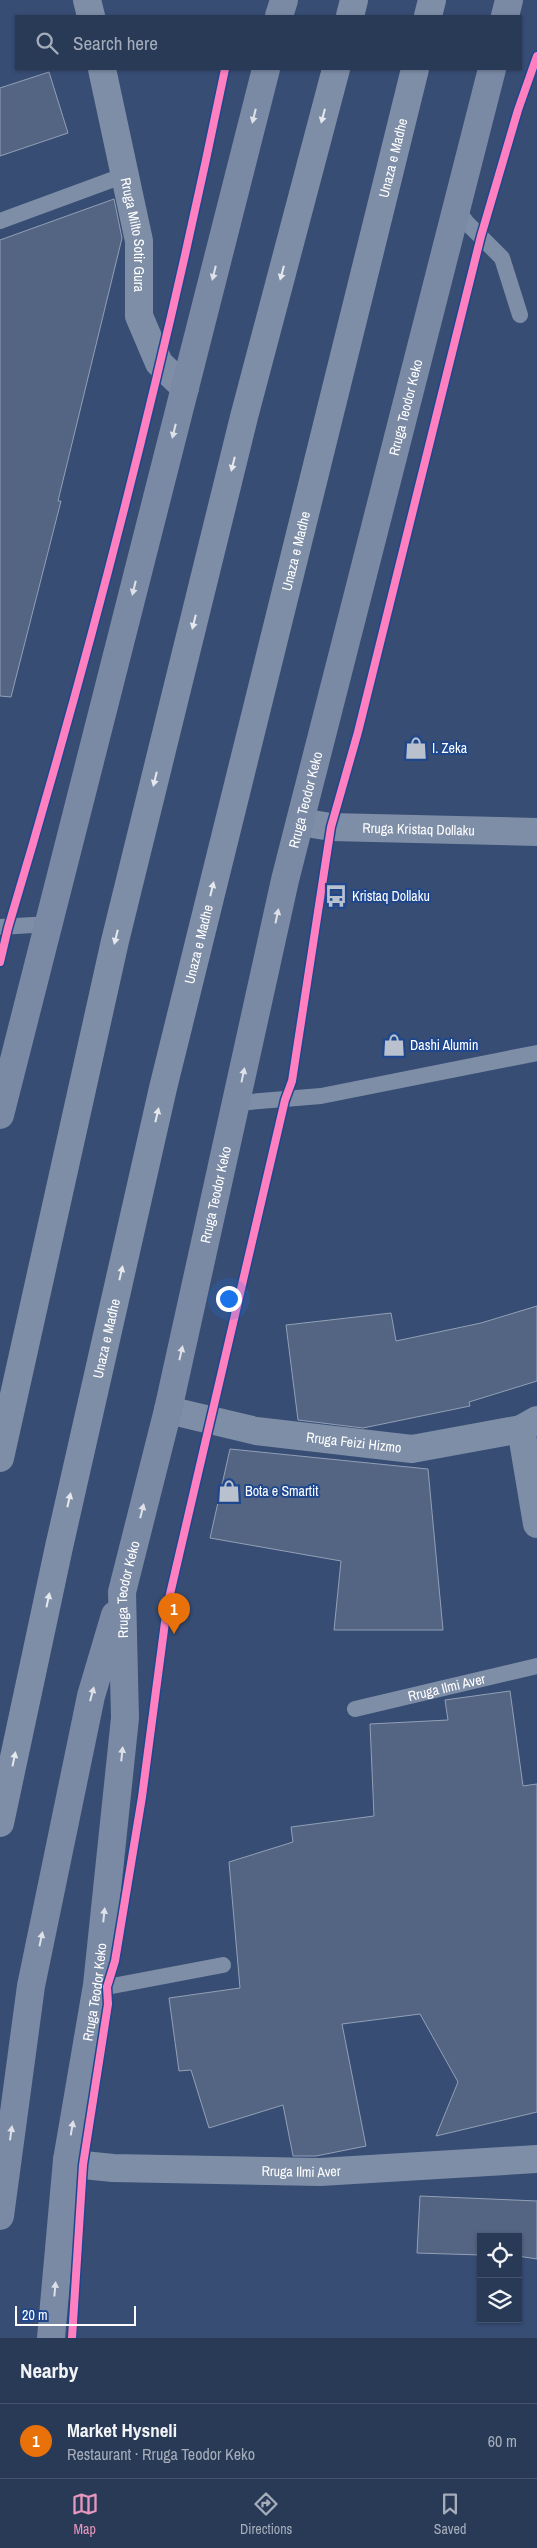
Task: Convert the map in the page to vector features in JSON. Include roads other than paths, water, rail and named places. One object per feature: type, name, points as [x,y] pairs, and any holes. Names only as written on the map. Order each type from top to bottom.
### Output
[{"type":"highway","points":[[350,15],[354,0]]},
{"type":"highway","points":[[428,15],[432,0]]},
{"type":"highway","points":[[0,1458],[115,941],[244,417],[336,70]]},
{"type":"highway","name":"Unaza e Madhe","points":[[0,1823],[57,1557],[163,1088],[415,70]]},
{"type":"main road","points":[[280,15],[284,0]]},
{"type":"main road","points":[[505,15],[509,0]]},
{"type":"main road","points":[[0,1115],[266,70]]},
{"type":"main road","name":"Rruga Teodor Keko","points":[[51,2338],[67,2160],[97,1985],[126,1718],[122,1592],[168,1410],[300,822],[492,70]]},
{"type":"main road","points":[[1,2208],[32,1986],[91,1696],[122,1592]]},
{"type":"street","points":[[87,0],[91,15]]},
{"type":"street","name":"Rruga Milto Sotir Gura","points":[[102,70],[139,242],[139,316],[159,363],[185,388]]},
{"type":"street","name":"Rruga Kristaq Dollaku","points":[[300,822],[331,827],[537,832]]},
{"type":"street","name":"Rruga Feizi Hizmo","points":[[168,1410],[256,1431],[412,1449],[529,1425]]},
{"type":"street","points":[[529,1425],[537,1524]]},
{"type":"street","name":"Rruga Ilmi Aver","points":[[67,2160],[83,2165],[113,2168],[320,2172],[537,2160]]},
{"type":"lane","points":[[0,221],[125,175]]},
{"type":"lane","points":[[456,208],[466,222],[502,258],[520,315]]},
{"type":"lane","points":[[0,927],[49,924]]},
{"type":"lane","points":[[237,1103],[321,1096],[537,1053]]},
{"type":"lane","name":"Rruga Ilmi Aver","points":[[355,1709],[537,1666]]},
{"type":"lane","points":[[97,1985],[108,1987],[223,1964]]},
{"type":"place","name":"I. Zeka","points":[[416,748]]},
{"type":"place","name":"Kristaq Dollaku","points":[[336,896]]},
{"type":"place","name":"Dashi Alumin","points":[[394,1045]]},
{"type":"place","name":"Bota e Smartit","points":[[229,1491]]},
{"type":"place","name":"Market Hysneli","points":[[174,1634]]}]
